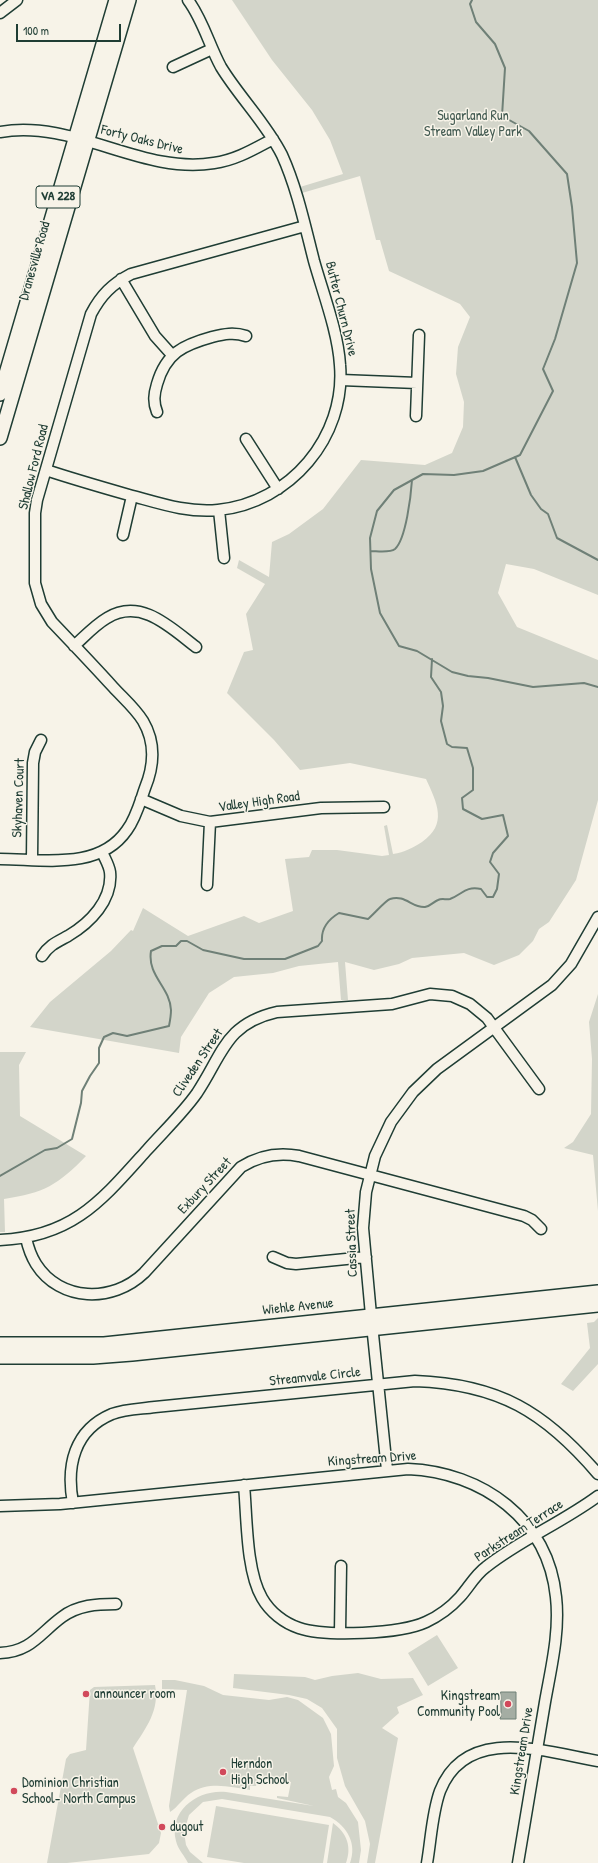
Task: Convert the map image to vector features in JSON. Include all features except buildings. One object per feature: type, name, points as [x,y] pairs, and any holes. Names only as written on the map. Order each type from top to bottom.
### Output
[{"type":"main road","name":"Dranesville Road","points":[[0,438],[82,139],[116,0]]},
{"type":"main road","name":"Dranesville Road","points":[[0,394],[82,139],[129,0]]},
{"type":"main road","name":"Wiehle Avenue","points":[[0,1344],[104,1344],[598,1292]]},
{"type":"main road","name":"Wiehle Avenue","points":[[0,1357],[98,1356],[598,1306]]},
{"type":"main road","points":[[0,1338],[43,1338],[104,1344]]},
{"type":"street","points":[[0,13],[17,0]]},
{"type":"street","name":"Butter Churn Drive","points":[[46,470],[176,508],[190,510],[219,510],[247,504],[278,489],[302,470],[320,447],[336,411],[341,380],[338,349],[305,226],[289,174],[273,139],[231,83],[212,49],[198,16],[188,0]]},
{"type":"street","points":[[173,67],[212,49]]},
{"type":"street","name":"Forty Oaks Drive","points":[[0,132],[27,129],[43,130],[82,139],[167,163],[200,165],[230,160],[273,139]]},
{"type":"street","name":"Shallow Ford Road","points":[[0,859],[72,860],[92,857],[102,852],[120,840],[127,831],[150,775],[153,758],[152,745],[146,728],[136,712],[46,614],[40,604],[34,584],[35,513],[91,314],[103,294],[121,280],[135,273],[305,226]]},
{"type":"street","points":[[121,280],[154,336],[172,355]]},
{"type":"street","points":[[157,412],[154,392],[160,374],[172,355],[188,344],[227,334],[235,333],[246,336]]},
{"type":"street","points":[[416,416],[419,335]]},
{"type":"street","points":[[341,380],[417,383]]},
{"type":"street","points":[[246,439],[278,489]]},
{"type":"street","points":[[123,534],[132,496]]},
{"type":"street","points":[[219,510],[224,558]]},
{"type":"street","points":[[74,646],[109,616],[129,611],[148,613],[158,618],[196,647]]},
{"type":"street","name":"Skyhaven Court","points":[[32,859],[33,763],[34,752],[41,740]]},
{"type":"street","name":"Valley High Road","points":[[141,799],[181,816],[210,822],[321,808],[384,807]]},
{"type":"street","points":[[207,885],[210,822]]},
{"type":"street","points":[[42,956],[52,944],[68,936],[87,922],[103,904],[109,887],[110,869],[102,852]]},
{"type":"street","name":"Cassia Street","points":[[388,1470],[372,1329],[364,1210],[369,1174],[375,1156],[391,1122],[413,1092],[437,1069],[552,985],[571,964],[598,917]]},
{"type":"street","name":"Cliveden Street","points":[[0,1240],[26,1238],[57,1228],[72,1221],[96,1204],[196,1094],[228,1039],[236,1031],[256,1019],[277,1012],[392,1004],[420,996],[441,994],[452,996],[470,1004],[487,1018],[539,1089]]},
{"type":"street","name":"Exbury Street","points":[[26,1238],[36,1264],[54,1282],[68,1290],[79,1293],[103,1295],[122,1289],[138,1279],[233,1174],[250,1161],[269,1155],[290,1154],[524,1216],[532,1220],[541,1229]]},
{"type":"street","points":[[273,1257],[287,1263],[296,1264],[366,1257]]},
{"type":"street","name":"Streamvale Circle","points":[[72,1503],[69,1481],[70,1469],[77,1446],[89,1430],[112,1414],[129,1410],[378,1384],[432,1382],[473,1388],[498,1396],[524,1408],[555,1429],[574,1446],[598,1474]]},
{"type":"street","name":"Kingstream Drive","points":[[0,1506],[33,1506],[72,1503],[408,1469],[442,1472],[472,1482],[504,1502],[516,1513],[534,1536],[548,1563],[553,1580],[558,1614],[518,1863]]},
{"type":"street","name":"Parkstream Terrace","points":[[244,1485],[252,1567],[257,1587],[262,1598],[277,1616],[297,1628],[318,1632],[388,1632],[402,1630],[427,1622],[450,1607],[485,1568],[598,1496]]},
{"type":"street","points":[[340,1632],[341,1566]]},
{"type":"street","points":[[0,1653],[18,1650],[29,1645],[39,1639],[62,1617],[71,1612],[91,1605],[116,1604]]},
{"type":"street","points":[[427,1863],[437,1800],[441,1789],[454,1770],[473,1754],[494,1747],[511,1746],[598,1761]]},
{"type":"green space","name":"Sugarland Run Stream Valley Park","points":[[232,0],[598,0],[598,595],[534,569],[506,564],[498,593],[517,627],[598,660],[598,800],[576,880],[549,922],[539,929],[533,941],[519,955],[494,965],[464,953],[412,958],[399,964],[374,970],[345,962],[348,1000],[341,1000],[338,962],[299,966],[273,973],[234,977],[209,993],[181,1037],[179,1053],[30,1027],[50,1002],[111,951],[131,930],[133,931],[143,908],[188,936],[244,916],[259,923],[293,911],[285,859],[309,857],[312,850],[337,850],[382,856],[389,855],[384,826],[387,825],[393,854],[408,850],[422,842],[435,828],[438,820],[438,813],[434,796],[426,779],[350,763],[300,770],[274,740],[227,693],[244,652],[253,650],[246,614],[265,584],[237,568],[239,560],[269,577],[272,542],[289,534],[323,509],[361,460],[425,465],[452,453],[463,427],[464,402],[456,374],[458,347],[470,317],[460,304],[389,271],[380,240],[376,240],[360,176],[302,193],[300,187],[343,174],[330,140],[312,110],[272,60]]},
{"type":"green space","points":[[598,994],[598,1211],[593,1155],[564,1148],[573,1142],[591,1114],[592,1059],[589,1022]]},
{"type":"green space","points":[[0,1052],[26,1052],[19,1065],[20,1116],[86,1156],[67,1174],[50,1186],[30,1194],[4,1199],[5,1232],[0,1232]]},
{"type":"green space","points":[[598,1318],[598,1364],[573,1391],[561,1384],[590,1348],[587,1323],[594,1322]]},
{"type":"green space","points":[[437,1635],[458,1668],[428,1686],[408,1653]]},
{"type":"green space","points":[[358,1673],[381,1679],[413,1678],[423,1695],[397,1707],[399,1713],[382,1728],[398,1738],[375,1863],[367,1863],[370,1844],[365,1821],[345,1786],[337,1758],[337,1729],[322,1708],[307,1699],[289,1695],[233,1688],[234,1674],[305,1677],[315,1680],[332,1676]]},
{"type":"green space","points":[[162,1680],[175,1680],[204,1686],[223,1695],[269,1700],[287,1697],[298,1700],[323,1718],[331,1734],[334,1766],[329,1777],[332,1790],[336,1789],[338,1797],[346,1803],[358,1822],[361,1850],[359,1863],[350,1863],[352,1849],[349,1837],[342,1826],[330,1817],[222,1799],[203,1802],[189,1815],[184,1832],[186,1845],[190,1852],[203,1863],[188,1863],[177,1844],[175,1830],[181,1811],[196,1798],[216,1792],[226,1792],[314,1806],[277,1798],[277,1796],[288,1797],[291,1782],[264,1777],[263,1779],[258,1779],[256,1786],[250,1786],[250,1790],[227,1786],[212,1786],[198,1789],[188,1795],[176,1808],[170,1812],[169,1806],[187,1690],[162,1689]]},
{"type":"green space","points":[[155,1685],[156,1703],[154,1711],[147,1726],[133,1748],[161,1833],[159,1843],[149,1854],[67,1863],[47,1863],[66,1759],[70,1754],[86,1750],[90,1690],[94,1687]]},
{"type":"green space","points":[[216,1806],[329,1825],[323,1863],[244,1863],[207,1857]]},
{"type":"green space","points":[[333,1823],[342,1831],[347,1841],[348,1857],[346,1863],[327,1863]]},
{"type":"shaded area","name":"Kingstream Community Pool","points":[[501,1692],[516,1692],[516,1719],[500,1719]]},
{"type":"waterway","points":[[472,0],[470,4],[476,22],[495,44],[505,68],[502,116],[529,131],[567,174],[572,207],[577,263],[555,339],[543,369],[553,391],[520,455],[483,471],[454,475],[423,474],[394,490],[377,511],[370,538],[371,569],[380,613],[399,646],[417,651],[452,672],[468,676],[488,678],[533,687],[584,683],[598,687]]},
{"type":"waterway","points":[[515,457],[531,495],[541,509],[548,514],[557,538],[598,560]]},
{"type":"waterway","points":[[371,551],[390,551],[395,549],[399,544],[405,527],[412,480]]},
{"type":"waterway","points":[[0,1176],[45,1150],[57,1148],[72,1139],[81,1103],[82,1091],[99,1063],[99,1048],[104,1037],[113,1033],[127,1036],[169,1026],[171,1012],[170,1002],[152,968],[151,951],[162,946],[176,946],[181,941],[187,941],[203,950],[244,959],[285,959],[318,946],[322,941],[326,924],[339,913],[368,919],[390,899],[400,898],[420,907],[425,907],[440,899],[450,899],[464,891],[476,888],[481,889],[487,897],[493,897],[497,889],[499,874],[490,862],[493,853],[508,836],[503,815],[482,819],[463,809],[462,798],[473,790],[473,768],[467,748],[452,747],[447,744],[441,721],[443,706],[441,692],[431,677],[432,659]]},
{"type":"place","name":"announcer room","points":[[86,1694]]},
{"type":"place","name":"Kingstream Community Pool","points":[[508,1704]]},
{"type":"place","name":"Herndon High School","points":[[223,1772]]},
{"type":"place","name":"Dominion Christian School- North Campus","points":[[14,1791]]},
{"type":"place","name":"dugout","points":[[162,1827]]}]
